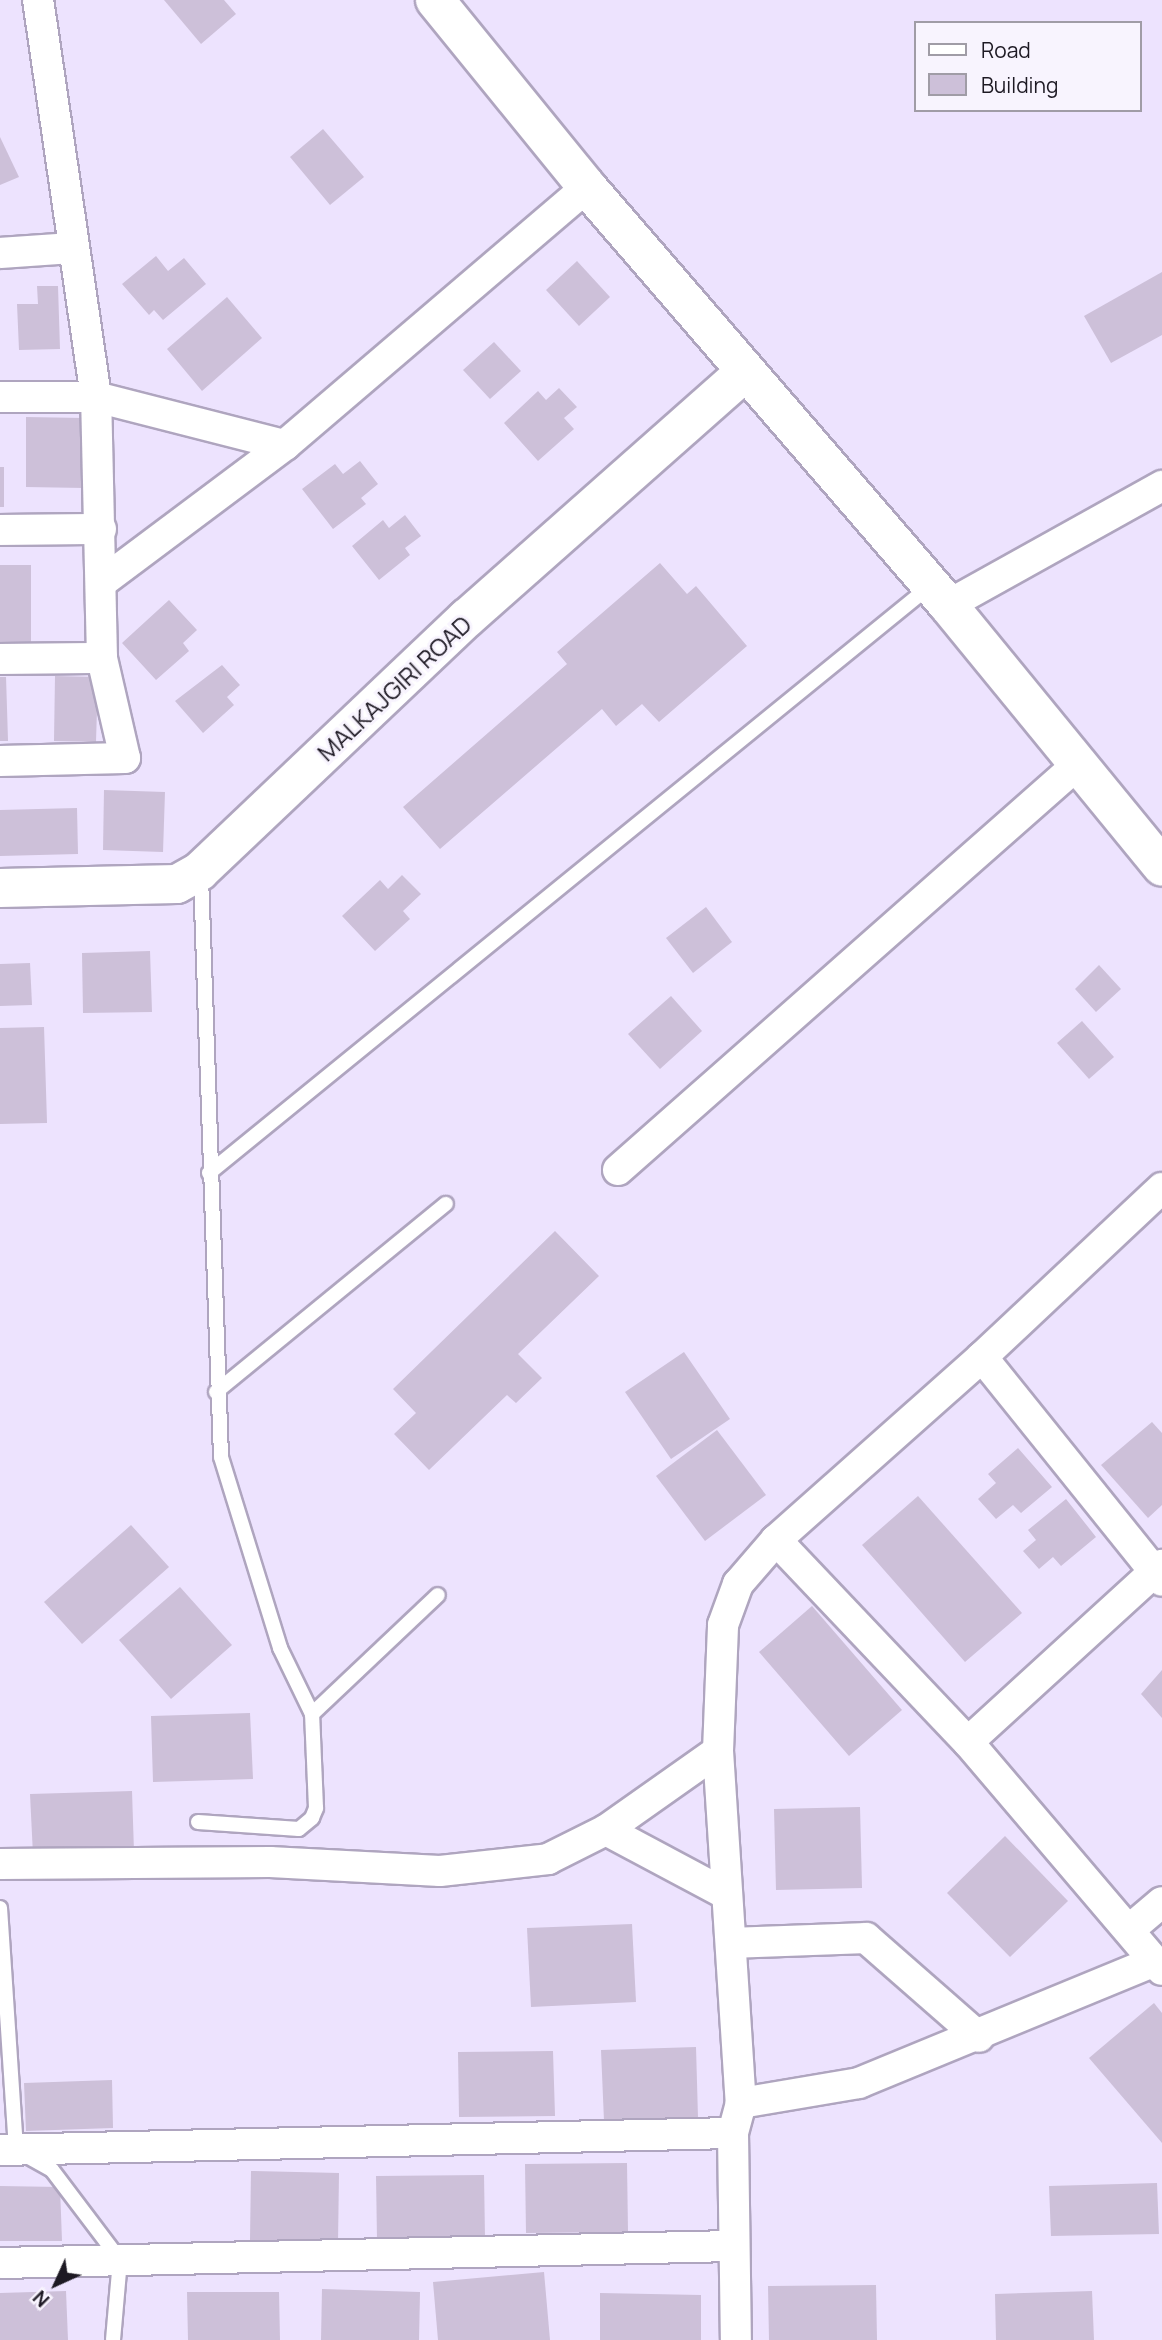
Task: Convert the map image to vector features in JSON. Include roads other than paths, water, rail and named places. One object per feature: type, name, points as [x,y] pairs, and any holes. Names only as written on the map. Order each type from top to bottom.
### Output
[{"type":"main road","points":[[435,0],[587,187],[939,596],[1162,866]]},
{"type":"main road","name":"MALKAJGIRI ROAD","points":[[0,888],[177,884],[201,872],[467,618],[744,372]]},
{"type":"street","points":[[0,761],[125,758],[102,659],[96,397],[72,248],[38,0]]},
{"type":"street","points":[[102,582],[285,445],[587,187]]},
{"type":"street","points":[[0,253],[72,248]]},
{"type":"street","points":[[0,397],[96,397],[285,445]]},
{"type":"street","points":[[939,596],[1162,486]]},
{"type":"street","points":[[0,530],[101,529]]},
{"type":"street","points":[[0,659],[102,659]]},
{"type":"street","points":[[618,1170],[1078,764]]},
{"type":"street","points":[[736,2340],[733,2133],[741,2103],[718,1751],[723,1625],[738,1584],[776,1540],[982,1357],[1162,1188]]},
{"type":"street","points":[[968,1742],[1160,1572],[982,1357]]},
{"type":"street","points":[[741,2103],[859,2083],[1158,1966],[968,1742],[776,1540]]},
{"type":"street","points":[[0,1864],[270,1862],[440,1871],[548,1859],[606,1830],[718,1751]]},
{"type":"street","points":[[606,1830],[726,1894]]},
{"type":"street","points":[[1129,1930],[1162,1902]]},
{"type":"street","points":[[731,1943],[866,1938],[979,2037]]},
{"type":"street","points":[[8,2150],[733,2133]]},
{"type":"street","points":[[0,2263],[734,2246]]},
{"type":"lane","points":[[209,1173],[939,596]]},
{"type":"lane","points":[[198,1822],[299,1829],[312,1818],[316,1808],[312,1714],[280,1647],[232,1503],[221,1457],[216,1392],[201,872]]},
{"type":"lane","points":[[216,1392],[446,1204]]},
{"type":"lane","points":[[312,1714],[438,1595]]},
{"type":"lane","points":[[0,1908],[8,2150],[51,2170],[120,2260],[113,2340]]}]
